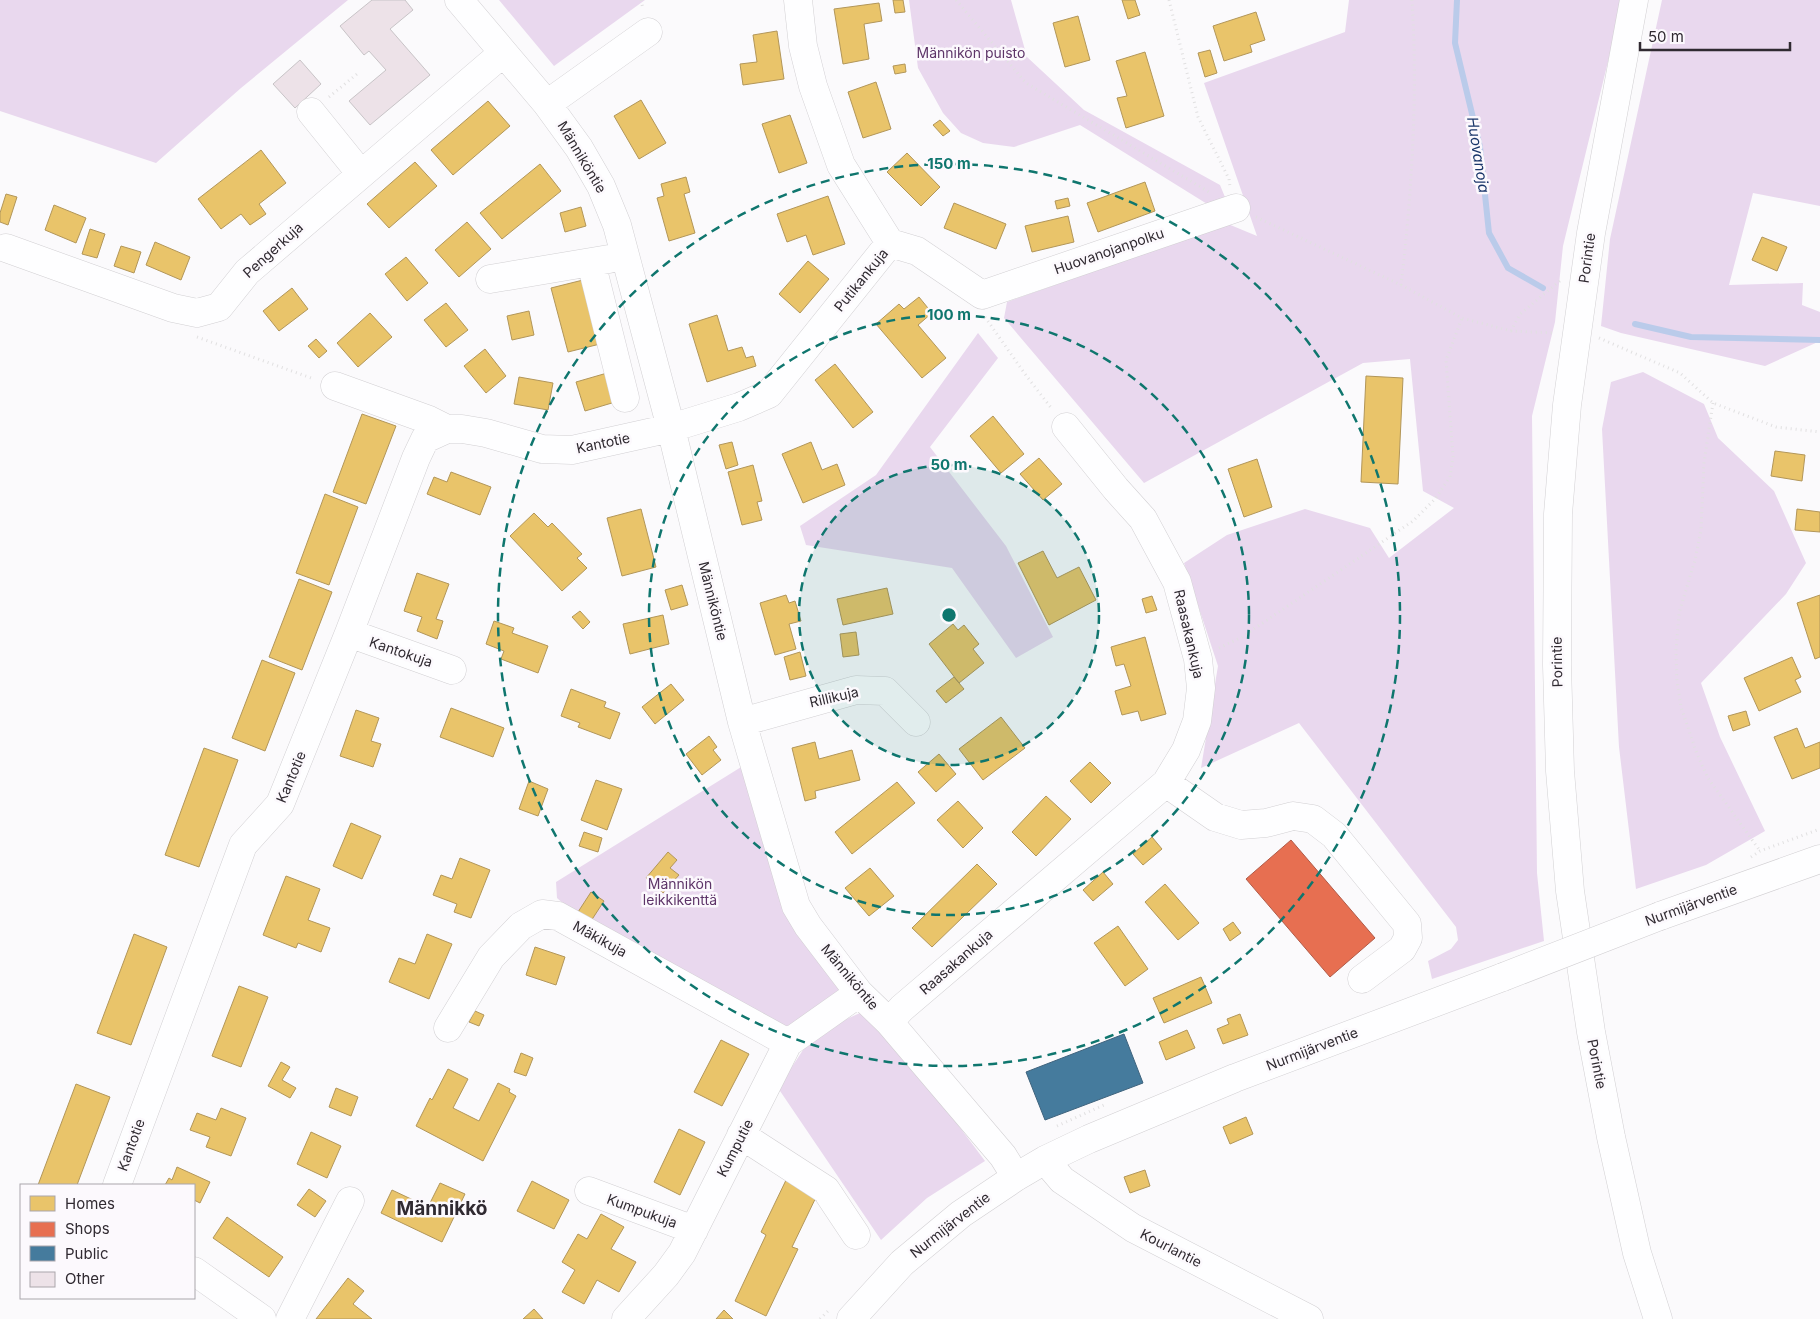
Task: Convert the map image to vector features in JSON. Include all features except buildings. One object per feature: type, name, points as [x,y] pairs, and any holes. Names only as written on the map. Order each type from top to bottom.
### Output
[{"type":"main road","name":"Männiköntie","points":[[459,0],[548,104],[579,148],[601,186],[618,224],[671,428],[742,722],[796,906],[808,926],[859,993],[889,1022],[1003,1156],[1016,1176]]},
{"type":"main road","name":"Putikankuja","points":[[671,428],[739,407],[769,394],[890,243],[840,166],[813,86],[803,46],[798,0]]},
{"type":"main road","name":"Porintie","points":[[1634,0],[1591,233],[1567,404],[1558,514],[1557,665],[1560,771],[1570,891],[1591,1032],[1611,1137],[1637,1253],[1658,1319]]},
{"type":"main road","points":[[548,104],[648,32]]},
{"type":"main road","name":"Pengerkuja","points":[[6,248],[174,308],[197,313],[219,307],[247,272],[503,53]]},
{"type":"main road","points":[[311,112],[361,174]]},
{"type":"main road","name":"Huovanojanpolku","points":[[982,294],[1236,208]]},
{"type":"main road","points":[[890,243],[917,251],[982,294]]},
{"type":"main road","points":[[490,279],[626,256]]},
{"type":"main road","points":[[591,262],[625,398]]},
{"type":"main road","name":"Kantotie","points":[[334,386],[447,428],[462,428],[486,433],[542,448],[572,450],[671,428]]},
{"type":"main road","name":"Raasakankuja","points":[[889,1022],[902,1008],[1166,783],[1186,750],[1197,721],[1201,688],[1198,658],[1177,582],[1143,519],[1066,427]]},
{"type":"main road","name":"Kantotie","points":[[117,1184],[243,845],[280,804],[349,634],[416,458],[425,439],[447,428]]},
{"type":"main road","name":"Kantokuja","points":[[349,634],[452,670]]},
{"type":"main road","name":"Rillikuja","points":[[742,722],[856,690],[885,691],[916,722]]},
{"type":"main road","points":[[1166,783],[1216,817],[1233,823],[1241,825],[1266,823],[1293,816],[1313,820],[1334,834],[1407,924],[1408,938],[1402,949],[1362,979]]},
{"type":"main road","name":"Nurmijärventie","points":[[851,1319],[902,1263],[961,1214],[1016,1176],[1089,1139],[1235,1078],[1660,916],[1820,859]]},
{"type":"main road","name":"Mäkikuja","points":[[448,1028],[491,957],[521,926],[542,914],[558,916],[788,1042]]},
{"type":"main road","name":"Kumputie","points":[[626,1319],[666,1275],[682,1253],[788,1042],[859,993]]},
{"type":"main road","points":[[741,1135],[826,1190],[856,1235]]},
{"type":"main road","name":"Kourlantie","points":[[1045,1160],[1062,1180],[1133,1228],[1309,1319]]},
{"type":"main road","name":"Kumpukuja","points":[[589,1191],[694,1230]]},
{"type":"main road","points":[[290,1319],[350,1201]]},
{"type":"main road","points":[[195,1272],[262,1319]]},
{"type":"path","points":[[1169,0],[1198,117],[1229,179],[1236,208]]},
{"type":"path","points":[[1401,285],[1413,161],[1415,47],[1412,0]]},
{"type":"path","points":[[311,112],[357,74]]},
{"type":"path","points":[[1511,331],[1520,314],[1559,281]]},
{"type":"path","points":[[982,294],[985,319],[1066,427]]},
{"type":"path","points":[[1198,658],[1250,632],[1413,521],[1435,499],[1450,477],[1453,457],[1446,360],[1462,318]]},
{"type":"path","points":[[188,334],[334,386]]},
{"type":"path","points":[[1597,338],[1680,373],[1713,403],[1776,426],[1820,432]]},
{"type":"path","points":[[1713,403],[1704,462],[1701,530],[1695,560],[1680,613],[1676,651],[1677,681],[1681,707],[1704,770],[1760,851]]},
{"type":"green space","points":[[0,0],[348,0],[241,88],[156,163],[0,111]]},
{"type":"green space","points":[[499,0],[645,0],[554,66]]},
{"type":"green space","name":"Männikön puisto","points":[[909,0],[1011,0],[1027,57],[1084,110],[1220,185],[1227,202],[1212,207],[1080,125],[1014,147],[983,143],[961,133],[943,113],[918,68]]},
{"type":"green space","points":[[1349,0],[1623,0],[1563,246],[1555,322],[1532,416],[1537,873],[1544,941],[1432,979],[1428,961],[1451,949],[1458,940],[1456,927],[1299,723],[1201,768],[1218,666],[1184,563],[1227,535],[1305,509],[1370,528],[1389,558],[1454,508],[1423,491],[1410,359],[1363,363],[1144,483],[1004,318],[1007,302],[1228,224],[1257,236],[1204,83],[1345,32]]},
{"type":"green space","points":[[1662,0],[1820,0],[1820,206],[1753,193],[1729,285],[1803,283],[1802,305],[1820,312],[1820,341],[1765,366],[1621,333],[1601,326],[1610,239]]},
{"type":"green space","points":[[978,333],[998,358],[930,447],[1006,546],[1053,637],[1016,658],[952,568],[806,545],[800,526],[876,475]]},
{"type":"green space","points":[[1643,372],[1704,404],[1718,438],[1774,491],[1806,563],[1786,594],[1701,683],[1720,737],[1765,831],[1706,865],[1636,889],[1619,747],[1602,429],[1611,382]]},
{"type":"green space","name":"Männikön leikkikenttä","points":[[746,764],[838,976],[840,998],[795,1028],[777,1028],[567,907],[557,898],[556,882]]},
{"type":"green space","points":[[860,1013],[871,1015],[985,1161],[927,1198],[881,1240],[778,1088],[805,1047],[829,1027]]},
{"type":"waterway","name":"Huovanoja","points":[[1457,0],[1455,43],[1480,147],[1489,233],[1508,268],[1543,288]]},
{"type":"waterway","name":"Huovanoja","points":[[1635,324],[1691,337],[1820,340]]},
{"type":"district","name":"Männikkö","points":[[442,1208]]}]
